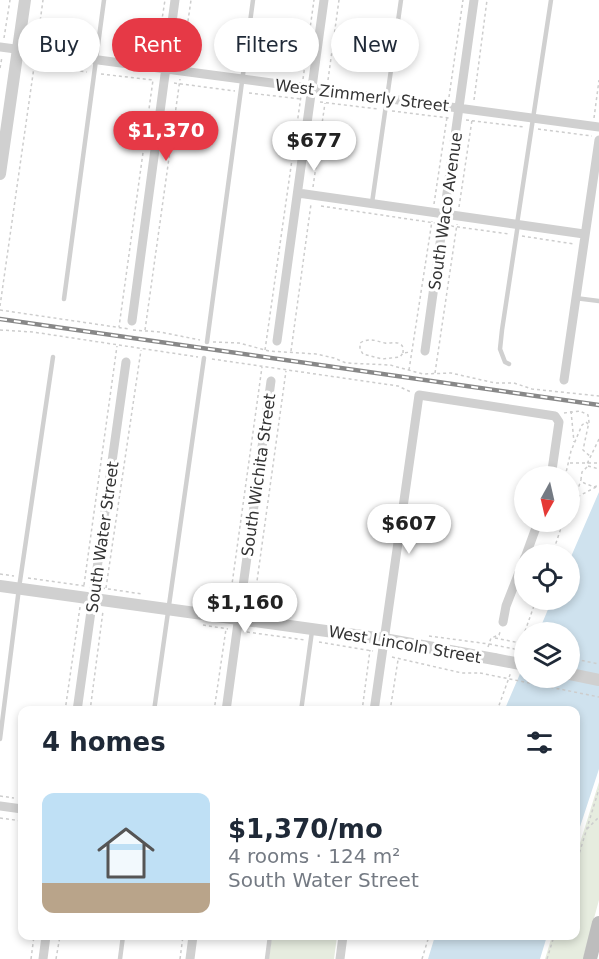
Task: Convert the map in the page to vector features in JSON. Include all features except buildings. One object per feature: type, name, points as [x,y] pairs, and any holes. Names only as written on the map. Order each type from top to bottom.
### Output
[{"type":"main road","points":[[590,959],[599,923]]},
{"type":"street","points":[[0,174],[25,0]]},
{"type":"street","points":[[173,18],[176,0]]},
{"type":"street","points":[[277,341],[298,193],[305,100],[324,0]]},
{"type":"street","name":"South Waco Avenue","points":[[425,351],[474,0]]},
{"type":"street","name":"West Zimmerly Street","points":[[2,47],[17,56]]},
{"type":"street","points":[[132,321],[165,72]]},
{"type":"street","name":"West Zimmerly Street","points":[[181,72],[448,105],[599,127]]},
{"type":"street","points":[[564,380],[599,139]]},
{"type":"street","points":[[298,193],[584,234]]},
{"type":"street","name":"South Water Street","points":[[78,706],[126,362]]},
{"type":"street","name":"South Wichita Street","points":[[227,706],[242,622],[271,381]]},
{"type":"street","points":[[375,706],[419,395],[555,416],[559,422],[553,466]]},
{"type":"street","points":[[504,622],[506,606],[514,585]]},
{"type":"street","name":"West Lincoln Street","points":[[0,586],[168,608],[242,622],[312,628],[514,663]]},
{"type":"street","points":[[580,676],[599,680]]},
{"type":"street","points":[[0,806],[18,808]]},
{"type":"street","points":[[43,959],[45,940]]},
{"type":"street","points":[[190,959],[192,940]]},
{"type":"street","points":[[340,959],[342,940]]},
{"type":"lane","points":[[100,30],[104,0]]},
{"type":"lane","points":[[207,342],[253,0]]},
{"type":"lane","points":[[372,203],[401,0]]},
{"type":"lane","points":[[509,364],[505,362],[500,349],[509,273],[551,0]]},
{"type":"lane","points":[[64,299],[94,73]]},
{"type":"lane","points":[[575,298],[599,301]]},
{"type":"lane","points":[[0,739],[19,588],[53,357]]},
{"type":"lane","points":[[155,706],[204,358]]},
{"type":"lane","points":[[302,706],[312,628]]},
{"type":"lane","points":[[120,959],[122,940]]},
{"type":"lane","points":[[267,959],[269,940]]},
{"type":"path","points":[[0,68],[10,0]]},
{"type":"path","points":[[41,18],[43,0]]},
{"type":"path","points":[[162,18],[165,0]]},
{"type":"path","points":[[188,18],[191,0]]},
{"type":"path","points":[[265,350],[307,87],[314,0]]},
{"type":"path","points":[[291,351],[339,0]]},
{"type":"path","points":[[409,370],[463,0]]},
{"type":"path","points":[[435,373],[487,0]]},
{"type":"path","points":[[1,59],[17,56]]},
{"type":"path","points":[[0,306],[33,72]]},
{"type":"path","points":[[87,72],[153,81],[119,328]]},
{"type":"path","points":[[145,331],[181,72]]},
{"type":"path","points":[[164,82],[531,128],[599,139]]},
{"type":"path","points":[[0,310],[207,342],[291,351],[334,358],[346,363],[382,364],[423,374],[467,376],[495,383],[514,383],[532,389],[599,396]]},
{"type":"path","points":[[0,330],[33,332],[398,386],[419,395]]},
{"type":"path","points":[[403,353],[403,347],[394,342],[387,344],[373,339],[360,343],[363,354],[382,359],[400,357],[403,353],[411,352]]},
{"type":"path","points":[[90,706],[93,598],[117,345]]},
{"type":"path","points":[[66,706],[93,598],[141,349]]},
{"type":"path","points":[[382,359],[382,364]]},
{"type":"path","points":[[242,622],[262,367]]},
{"type":"path","points":[[216,706],[242,622],[286,371]]},
{"type":"path","points":[[571,411],[574,443]]},
{"type":"path","points":[[555,416],[571,411],[585,412],[588,415],[583,450],[591,458]]},
{"type":"path","points":[[568,466],[574,443],[582,425],[586,422],[588,425]]},
{"type":"path","points":[[599,439],[588,466],[582,472],[581,479],[588,486],[599,485]]},
{"type":"path","points":[[569,463],[599,463]]},
{"type":"path","points":[[588,466],[599,469]]},
{"type":"path","points":[[580,497],[599,485]]},
{"type":"path","points":[[490,658],[491,638],[499,635],[504,622]]},
{"type":"path","points":[[495,638],[514,642]]},
{"type":"path","points":[[489,644],[514,649]]},
{"type":"path","points":[[363,706],[370,650]]},
{"type":"path","points":[[391,706],[398,659]]},
{"type":"path","points":[[580,660],[599,664]]},
{"type":"path","points":[[480,673],[599,697]]},
{"type":"path","points":[[580,851],[599,789]]},
{"type":"path","points":[[0,796],[18,798]]},
{"type":"path","points":[[0,818],[18,820]]},
{"type":"path","points":[[587,829],[599,818]]},
{"type":"path","points":[[31,959],[33,940]]},
{"type":"path","points":[[56,959],[59,940]]},
{"type":"path","points":[[180,959],[182,940]]},
{"type":"path","points":[[422,959],[428,940]]},
{"type":"path","points":[[547,959],[553,940]]},
{"type":"shaded area","points":[[599,782],[599,900],[583,959],[545,959],[551,940],[580,940],[580,843]]},
{"type":"shaded area","points":[[271,940],[336,940],[334,959],[269,959]]},
{"type":"water","points":[[599,492],[599,769],[580,827],[580,706],[506,706],[514,688],[580,688],[580,622],[543,622],[548,610],[580,610],[580,544],[576,544]]},
{"type":"water","points":[[434,940],[546,940],[540,959],[428,959]]},
{"type":"railway","points":[[0,319],[599,405]]}]
